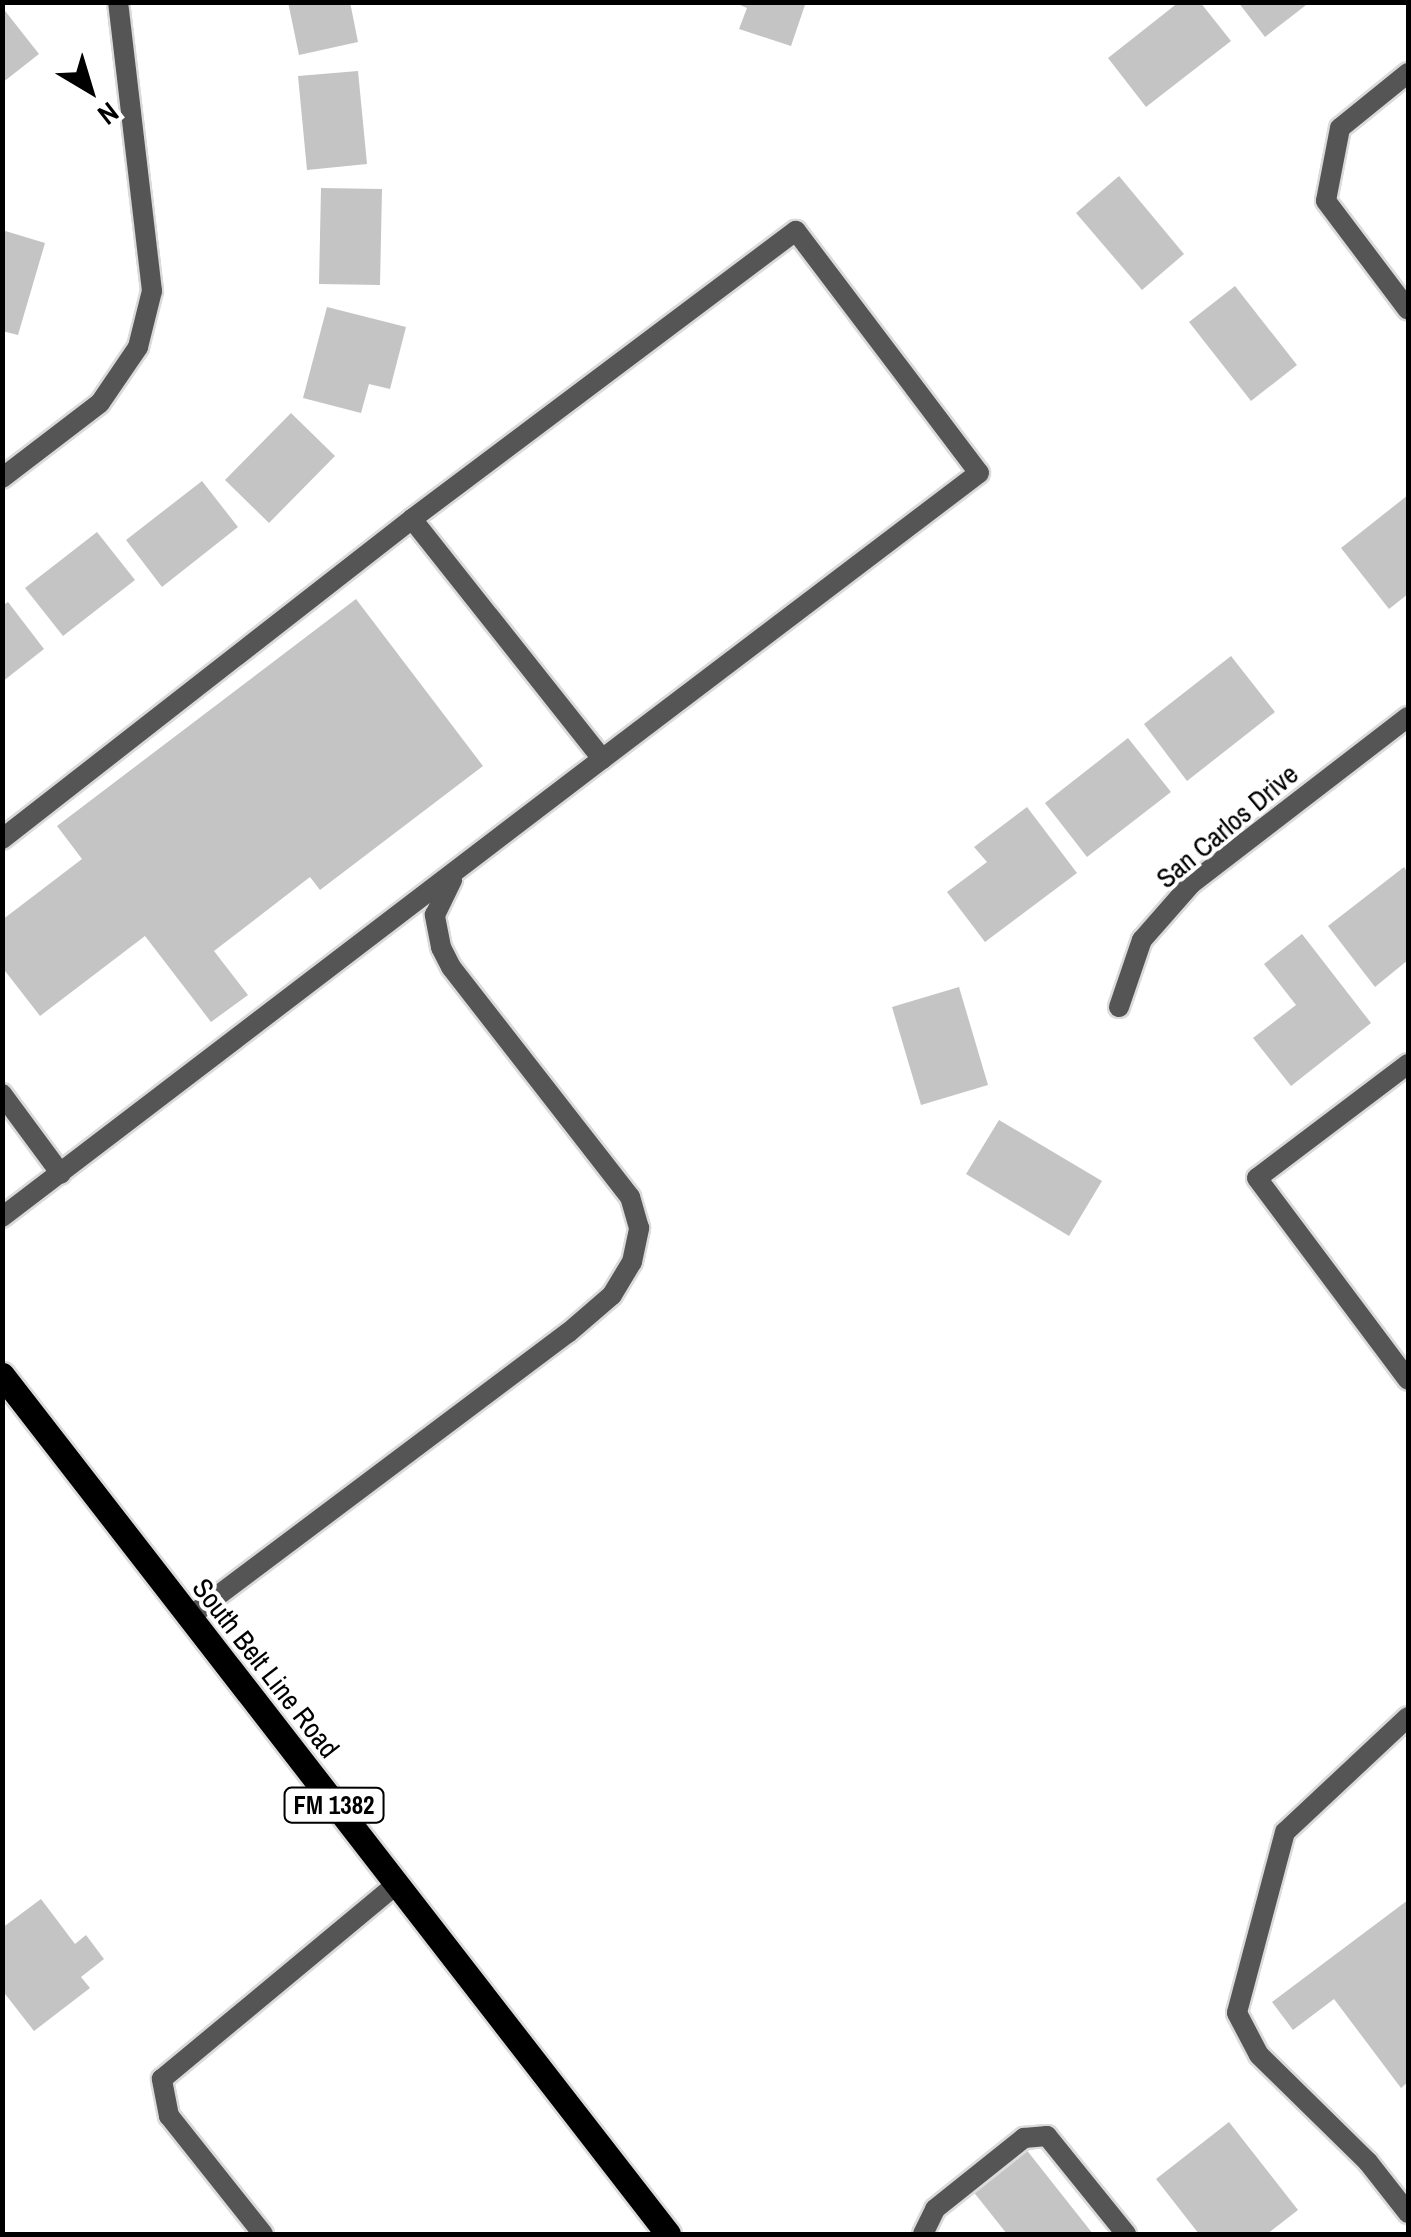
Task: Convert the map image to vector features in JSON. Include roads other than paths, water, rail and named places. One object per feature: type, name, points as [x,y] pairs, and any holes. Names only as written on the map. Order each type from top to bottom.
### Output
[{"type":"main road","name":"South Belt Line Road","points":[[2,1375],[668,2234]]},
{"type":"street","points":[[2,478],[100,403],[138,347],[152,291],[127,106],[118,2]]},
{"type":"street","points":[[1408,72],[1340,128],[1326,200],[1408,310]]},
{"type":"street","points":[[2,838],[412,520],[796,232],[979,473],[2,1217]]},
{"type":"street","points":[[412,520],[602,758]]},
{"type":"street","name":"San Carlos Drive","points":[[1119,1007],[1142,940],[1191,884],[1408,718]]},
{"type":"street","points":[[188,1618],[568,1333],[612,1295],[632,1262],[639,1228],[630,1197],[451,967],[441,947],[436,915],[447,885],[463,867]]},
{"type":"street","points":[[1408,1064],[1257,1178],[1408,1380]]},
{"type":"street","points":[[2,1094],[61,1174]]},
{"type":"street","points":[[1408,1717],[1285,1832],[1237,2013],[1259,2056],[1368,2162],[1408,2213]]},
{"type":"street","points":[[263,2234],[169,2116],[162,2078],[396,1885]]},
{"type":"street","points":[[924,2234],[935,2209],[1024,2138],[1046,2136],[1126,2234]]}]
